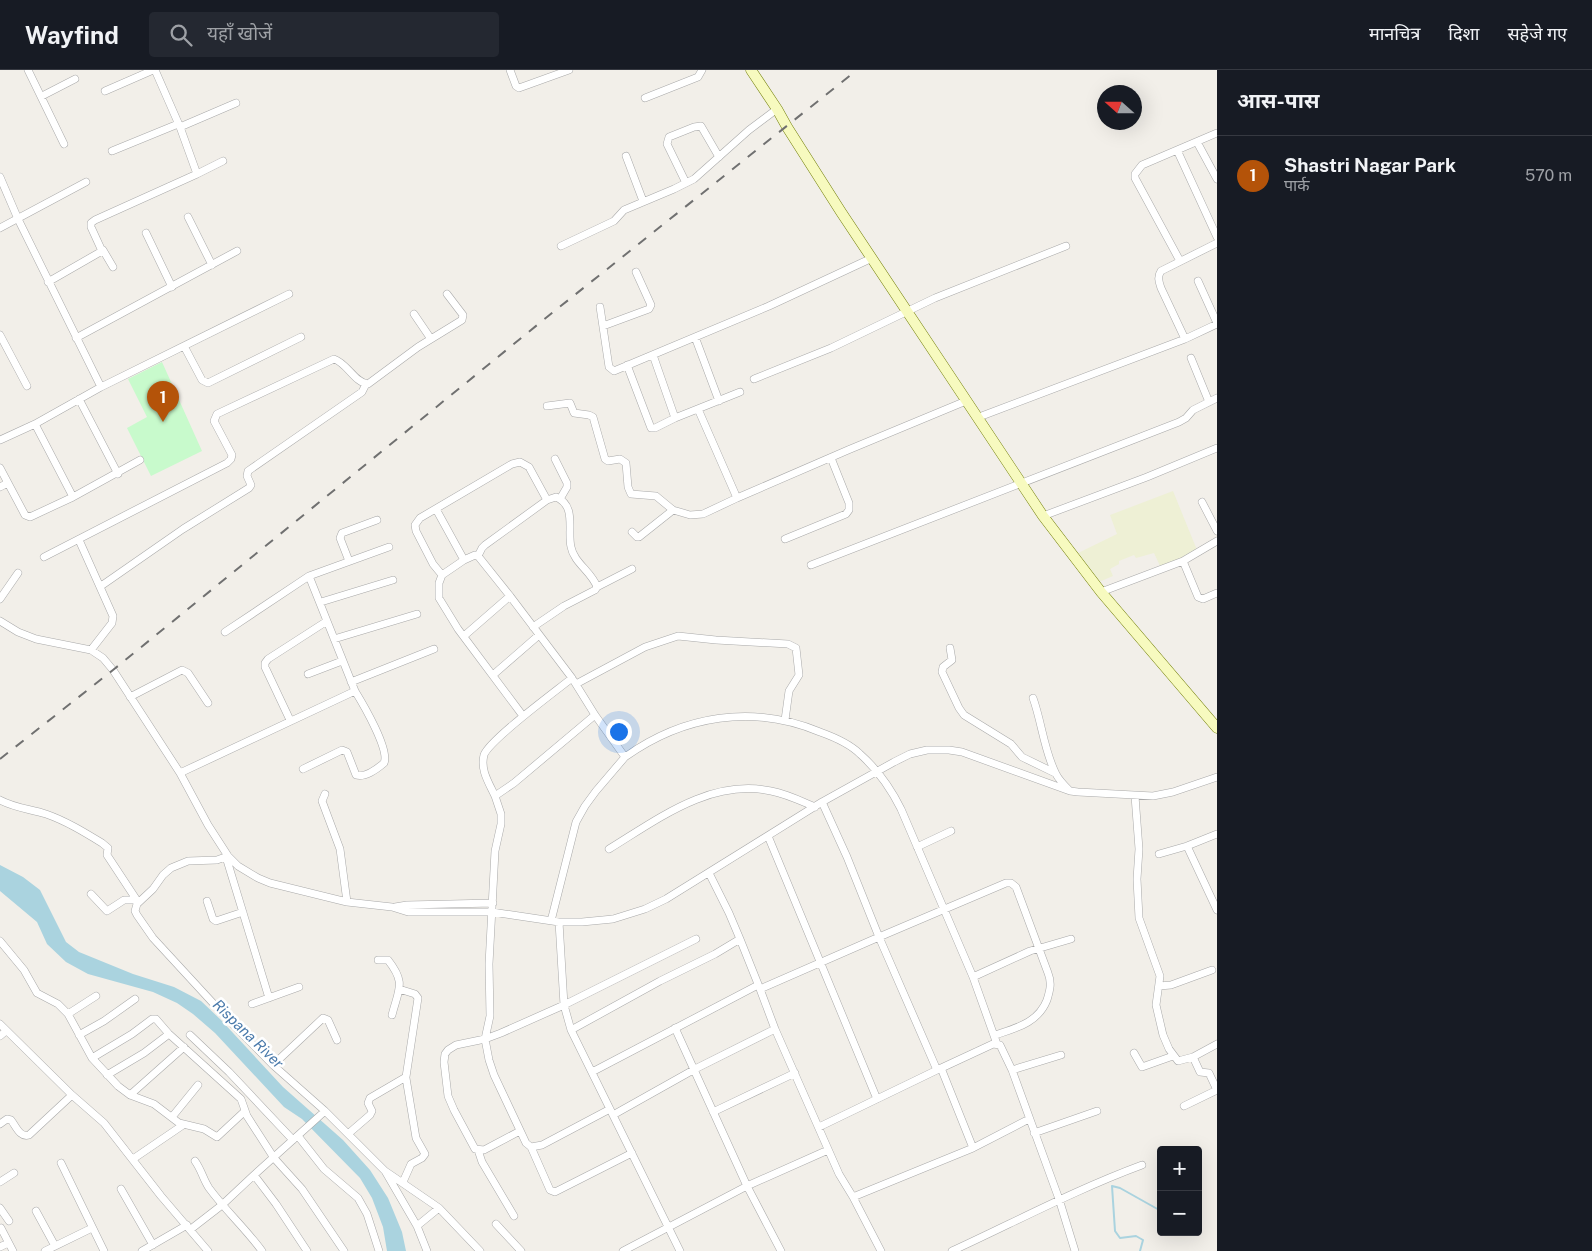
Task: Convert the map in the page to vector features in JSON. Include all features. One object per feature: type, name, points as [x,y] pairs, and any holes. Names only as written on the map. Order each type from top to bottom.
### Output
[{"type":"main road","points":[[751,70],[777,109],[786,127],[908,310],[966,402],[1022,482],[1043,516],[1100,592],[1217,728]]},
{"type":"street","points":[[28,70],[64,144]]},
{"type":"street","points":[[510,70],[516,86],[519,88],[569,70]]},
{"type":"street","points":[[645,98],[698,77],[702,70]]},
{"type":"street","points":[[105,91],[156,71],[197,174]]},
{"type":"street","points":[[42,96],[75,78]]},
{"type":"street","points":[[112,151],[236,103]]},
{"type":"street","points":[[561,246],[614,221],[623,210],[686,183],[777,109]]},
{"type":"street","points":[[686,183],[667,144],[669,137],[701,126],[719,157]]},
{"type":"street","points":[[1180,261],[1135,178],[1136,170],[1217,133]]},
{"type":"street","points":[[1197,142],[1217,178]]},
{"type":"street","points":[[1178,150],[1217,237]]},
{"type":"street","points":[[626,156],[643,201]]},
{"type":"street","points":[[113,267],[91,227],[93,221],[223,161]]},
{"type":"street","points":[[0,177],[48,282],[101,387]]},
{"type":"street","points":[[0,228],[86,182]]},
{"type":"street","points":[[188,217],[212,265]]},
{"type":"street","points":[[146,233],[172,287]]},
{"type":"street","points":[[1185,339],[1158,280],[1161,271],[1217,243]]},
{"type":"street","points":[[754,379],[830,348],[908,310],[1066,246]]},
{"type":"street","points":[[48,282],[103,250]]},
{"type":"street","points":[[76,338],[237,251]]},
{"type":"street","points":[[600,307],[610,369],[614,371],[769,306],[872,258]]},
{"type":"street","points":[[603,326],[647,310],[650,307],[636,272]]},
{"type":"street","points":[[978,417],[1185,339],[1217,323],[1198,281]]},
{"type":"street","points":[[0,440],[35,424],[101,387],[289,294]]},
{"type":"street","points":[[101,586],[182,529],[249,488],[251,484],[247,476],[248,472],[362,392],[366,384],[462,320],[464,317],[447,294]]},
{"type":"street","points":[[414,314],[431,339]]},
{"type":"street","points":[[0,335],[27,386]]},
{"type":"street","points":[[184,346],[202,380],[208,382],[301,337]]},
{"type":"street","points":[[695,337],[719,401]]},
{"type":"street","points":[[653,355],[675,418]]},
{"type":"street","points":[[1191,358],[1209,402]]},
{"type":"street","points":[[44,557],[230,460],[232,455],[214,421],[218,414],[334,359],[366,384]]},
{"type":"street","points":[[627,365],[651,428],[740,392]]},
{"type":"street","points":[[811,565],[1184,420],[1193,410],[1217,398]]},
{"type":"street","points":[[79,399],[118,474]]},
{"type":"street","points":[[547,406],[570,403],[574,413],[591,416],[605,459],[608,461],[623,460],[626,463],[629,492],[635,495],[656,496],[673,510],[690,515],[703,514],[830,458],[966,402]]},
{"type":"street","points":[[698,409],[734,496],[737,498]]},
{"type":"street","points":[[35,424],[73,497]]},
{"type":"street","points":[[1043,516],[1147,477],[1217,448]]},
{"type":"street","points":[[785,539],[846,514],[849,510],[849,503],[830,458]]},
{"type":"street","points":[[555,459],[568,483],[560,499]]},
{"type":"street","points":[[0,468],[25,515],[28,517],[73,497],[118,474],[140,460]]},
{"type":"street","points":[[442,575],[426,550],[415,527],[416,522],[420,518],[512,464],[520,462],[529,468],[547,500]]},
{"type":"street","points":[[0,487],[8,483]]},
{"type":"street","points":[[478,556],[485,545],[547,500],[556,497],[567,507],[571,518],[570,542],[573,552],[597,587]]},
{"type":"street","points":[[1202,502],[1217,531]]},
{"type":"street","points":[[436,509],[464,560]]},
{"type":"street","points":[[632,532],[639,537],[673,510]]},
{"type":"street","points":[[348,561],[340,536],[342,532],[377,520]]},
{"type":"street","points":[[78,540],[113,613],[112,623],[91,650]]},
{"type":"street","points":[[1100,592],[1183,561],[1217,541]]},
{"type":"street","points":[[224,632],[309,576],[389,547]]},
{"type":"street","points":[[478,556],[475,555],[464,560],[442,575],[439,583],[439,598],[449,616],[523,716]]},
{"type":"street","points":[[478,556],[574,681],[595,715],[625,757]]},
{"type":"street","points":[[1183,561],[1198,597],[1203,598],[1217,593]]},
{"type":"street","points":[[533,626],[564,606],[595,590],[597,587],[632,569]]},
{"type":"street","points":[[0,598],[18,572]]},
{"type":"street","points":[[303,769],[342,750],[347,752],[356,775],[364,776],[384,763],[386,757],[376,730],[342,661],[321,602],[309,576]]},
{"type":"street","points":[[321,602],[393,580]]},
{"type":"street","points":[[464,636],[510,596]]},
{"type":"street","points":[[334,640],[416,614]]},
{"type":"street","points":[[0,621],[18,632],[36,639],[91,650],[113,670],[180,773],[227,856],[269,998]]},
{"type":"street","points":[[290,720],[265,667],[266,661],[327,621]]},
{"type":"street","points":[[493,675],[539,635]]},
{"type":"street","points":[[632,1152],[552,1192],[531,1147],[526,1143],[520,1131],[494,1075],[485,1039],[490,1016],[490,964],[495,852],[502,824],[495,796],[484,774],[485,754],[523,716],[574,681],[645,647],[678,636],[788,644],[796,648],[799,675],[788,691],[785,720]]},
{"type":"street","points":[[950,648],[952,660],[943,667],[942,672],[962,712],[1011,744],[1026,759],[1055,773]]},
{"type":"street","points":[[351,682],[434,649]]},
{"type":"street","points":[[308,674],[342,661]]},
{"type":"street","points":[[130,697],[184,670],[188,672],[208,703]]},
{"type":"street","points":[[180,773],[290,720],[356,691]]},
{"type":"street","points":[[1033,698],[1041,722],[1045,745],[1055,773],[1070,791]]},
{"type":"street","points":[[495,796],[514,783],[595,715]]},
{"type":"street","points":[[680,1251],[571,1030],[564,1005],[555,921],[576,822],[596,791],[625,757],[643,745],[691,724],[716,718],[741,716],[785,720],[830,736],[860,753],[893,794],[973,977],[998,1044],[1001,1046],[1012,1070],[1058,1199],[1074,1251]]},
{"type":"street","points":[[227,856],[238,866],[270,883],[347,902],[392,907],[408,912],[492,912],[555,921],[602,921],[637,912],[666,898],[818,804],[876,771],[920,751],[948,750],[974,755],[1070,791],[1135,796],[1163,795],[1217,777]]},
{"type":"street","points":[[609,849],[669,813],[702,796],[715,792],[731,789],[770,790],[818,804],[847,857],[878,937],[973,1148]]},
{"type":"street","points":[[325,794],[322,801],[340,849],[347,902]]},
{"type":"street","points":[[1135,796],[1139,849],[1137,879],[1138,911],[1158,970],[1159,986],[1156,1010],[1163,1035],[1173,1056],[1180,1061],[1193,1057],[1217,1044]]},
{"type":"street","points":[[0,800],[13,806],[60,819],[108,847],[107,855],[138,901]]},
{"type":"street","points":[[917,847],[951,831]]},
{"type":"street","points":[[1159,854],[1187,846],[1217,834]]},
{"type":"street","points":[[768,836],[877,1099]]},
{"type":"street","points":[[1187,846],[1217,910]]},
{"type":"street","points":[[227,856],[217,860],[188,861],[171,868],[163,875],[153,889],[138,901],[135,907],[137,915],[153,938],[273,1066],[322,1113],[348,1134],[385,1171],[439,1208],[480,1251]]},
{"type":"street","points":[[709,873],[740,939],[775,1029],[828,1150],[881,1251]]},
{"type":"street","points":[[592,1072],[675,1028],[759,987],[820,964],[944,909],[1006,883],[1011,883],[1016,887],[1039,947],[1051,980],[1050,990],[1045,1004],[1033,1019],[995,1035]]},
{"type":"street","points":[[92,894],[106,911],[124,900],[138,901]]},
{"type":"street","points":[[207,901],[213,919],[216,921],[243,912]]},
{"type":"street","points":[[392,907],[492,903]]},
{"type":"street","points":[[571,1030],[660,980],[715,954],[740,939]]},
{"type":"street","points":[[973,977],[1039,947],[1071,939]]},
{"type":"street","points":[[514,1216],[480,1157],[478,1150],[472,1145],[450,1102],[444,1062],[445,1054],[452,1047],[485,1039],[564,1005],[696,940]]},
{"type":"street","points":[[0,942],[24,970],[38,993],[58,1004],[68,1014],[92,1058],[107,1075],[130,1095],[150,1102],[183,1124],[201,1128],[218,1137],[245,1111]]},
{"type":"street","points":[[378,960],[387,959],[399,975],[399,989],[392,1015]]},
{"type":"street","points":[[1159,986],[1171,985],[1212,970]]},
{"type":"street","points":[[252,1004],[299,987]]},
{"type":"street","points":[[399,989],[416,994],[418,998],[406,1078],[416,1138],[424,1154],[422,1158],[411,1164],[403,1182]]},
{"type":"street","points":[[68,1014],[96,996]]},
{"type":"street","points":[[79,1035],[104,1021],[135,999]]},
{"type":"street","points":[[273,1066],[323,1018],[328,1020],[337,1040]]},
{"type":"street","points":[[92,1058],[153,1019],[156,1019],[169,1034],[244,1102],[245,1111],[274,1158],[302,1189],[344,1251]]},
{"type":"street","points":[[0,1024],[3,1034],[96,1114],[113,1133],[161,1196],[208,1251]]},
{"type":"street","points":[[675,1028],[747,1186],[781,1251]]},
{"type":"street","points":[[531,1147],[542,1145],[612,1112],[775,1029]]},
{"type":"street","points":[[107,1075],[144,1053],[169,1034]]},
{"type":"street","points":[[190,1035],[296,1138],[324,1169],[358,1198],[366,1214],[379,1251]]},
{"type":"street","points":[[819,1128],[939,1069],[993,1044],[998,1044]]},
{"type":"street","points":[[130,1095],[184,1047]]},
{"type":"street","points":[[1134,1054],[1142,1067],[1173,1056]]},
{"type":"street","points":[[1012,1070],[1061,1055]]},
{"type":"street","points":[[1184,1106],[1217,1090],[1209,1073],[1199,1072],[1193,1057]]},
{"type":"street","points":[[713,1112],[795,1073]]},
{"type":"street","points":[[348,1134],[371,1114],[368,1103],[370,1098],[406,1078]]},
{"type":"street","points":[[172,1117],[198,1085]]},
{"type":"street","points":[[0,1124],[7,1119],[11,1120],[21,1134],[26,1136],[72,1095]]},
{"type":"street","points":[[1034,1133],[1097,1111]]},
{"type":"street","points":[[142,1251],[189,1227],[222,1205],[322,1113]]},
{"type":"street","points":[[853,1197],[973,1148],[1029,1120]]},
{"type":"street","points":[[133,1159],[183,1124]]},
{"type":"street","points":[[478,1150],[491,1147],[520,1131]]},
{"type":"street","points":[[623,1251],[747,1186],[828,1150]]},
{"type":"street","points":[[195,1161],[209,1187],[222,1205],[247,1231],[262,1251]]},
{"type":"street","points":[[61,1163],[104,1251]]},
{"type":"street","points":[[952,1251],[1058,1199],[1142,1165]]},
{"type":"street","points":[[385,1171],[417,1226],[427,1251]]},
{"type":"street","points":[[0,1182],[14,1173]]},
{"type":"street","points":[[254,1175],[307,1251]]},
{"type":"street","points":[[121,1189],[153,1245]]},
{"type":"street","points":[[0,1208],[9,1220]]},
{"type":"street","points":[[417,1226],[439,1208]]},
{"type":"street","points":[[36,1211],[55,1246]]},
{"type":"street","points":[[496,1224],[521,1251]]},
{"type":"street","points":[[0,1228],[13,1251]]},
{"type":"street","points":[[45,1251],[92,1228]]},
{"type":"street","points":[[0,1247],[8,1243]]},
{"type":"green space","points":[[162,362],[202,451],[151,476],[127,428],[147,417],[128,379]]},
{"type":"green space","points":[[1173,491],[1197,550],[1161,568],[1154,553],[1136,558],[1134,555],[1119,561],[1119,564],[1110,569],[1113,576],[1099,582],[1076,554],[1117,534],[1110,515]]},
{"type":"water","points":[[0,865],[23,877],[40,890],[66,942],[79,952],[133,974],[174,987],[201,1001],[221,1020],[283,1087],[343,1140],[370,1170],[388,1198],[402,1232],[406,1251],[387,1251],[383,1227],[372,1198],[360,1178],[302,1119],[284,1107],[215,1033],[177,1003],[153,992],[88,974],[66,962],[47,944],[37,922],[0,891]]},
{"type":"waterway","points":[[1140,1251],[1143,1240],[1136,1236],[1120,1238],[1115,1231],[1112,1186],[1120,1188],[1157,1209]]},
{"type":"railway","points":[[0,759],[113,670],[547,317],[857,70]]},
{"type":"place","name":"Shastri Nagar Park","points":[[163,422]]},
{"type":"water label","name":"Rispana River","points":[[248,1034]]}]
